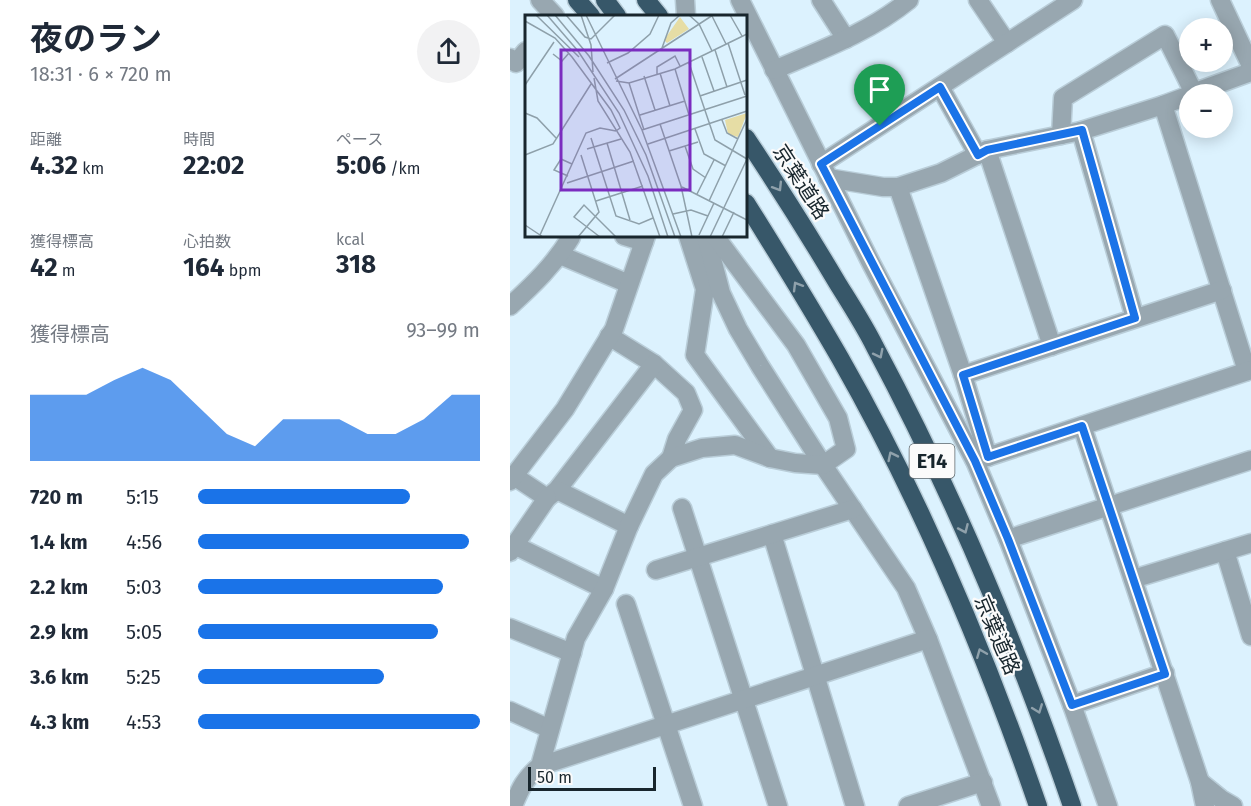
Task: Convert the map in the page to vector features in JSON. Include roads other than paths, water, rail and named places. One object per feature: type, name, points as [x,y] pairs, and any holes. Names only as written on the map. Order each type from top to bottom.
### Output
[{"type":"highway","points":[[577,0],[590,15]]},
{"type":"highway","points":[[605,0],[616,15]]},
{"type":"highway","points":[[646,0],[658,15]]},
{"type":"highway","name":"京葉道路","points":[[747,140],[822,256],[874,345],[916,427],[996,601],[1072,806]]},
{"type":"highway","name":"京葉道路","points":[[747,205],[841,359],[913,500],[966,618],[1010,725],[1038,806]]},
{"type":"street","points":[[540,0],[554,15]]},
{"type":"street","points":[[685,0],[686,15]]},
{"type":"street","points":[[740,0],[871,263],[981,459]]},
{"type":"street","points":[[821,0],[846,39]]},
{"type":"street","points":[[774,70],[846,39],[894,13],[909,0]]},
{"type":"street","points":[[978,0],[1006,43]]},
{"type":"street","points":[[824,171],[940,87],[1073,0]]},
{"type":"street","points":[[1220,0],[1250,74],[1220,84]]},
{"type":"street","points":[[1061,135],[1063,98],[1165,35],[1187,84]]},
{"type":"street","points":[[510,58],[516,63],[525,52]]},
{"type":"street","points":[[940,87],[982,152],[1052,346]]},
{"type":"street","points":[[824,171],[898,187],[941,173],[982,152],[1082,130],[1179,99]]},
{"type":"street","points":[[981,459],[1249,370],[1163,105]]},
{"type":"street","points":[[1082,130],[1135,318]]},
{"type":"street","points":[[898,187],[963,375],[981,459],[1008,539],[1108,806]]},
{"type":"street","points":[[510,306],[541,278],[571,237]]},
{"type":"street","points":[[688,237],[705,289],[695,355],[770,458]]},
{"type":"street","points":[[706,237],[721,293],[738,329],[823,465],[906,588],[928,639],[991,806]]},
{"type":"street","points":[[540,766],[576,638],[604,589],[629,526],[654,474],[671,458],[702,448],[735,446],[770,458],[823,465],[846,449],[838,418],[796,345],[716,237]]},
{"type":"street","points":[[629,526],[512,478],[565,409],[614,329],[645,239]]},
{"type":"street","points":[[560,255],[629,284]]},
{"type":"street","points":[[963,375],[1222,290]]},
{"type":"street","points":[[609,336],[654,364],[686,393],[693,410],[677,439],[671,458]]},
{"type":"street","points":[[604,589],[512,548],[654,364]]},
{"type":"street","points":[[1082,426],[1200,782],[1205,806]]},
{"type":"street","points":[[1008,539],[1251,460]]},
{"type":"street","points":[[682,508],[778,806]]},
{"type":"street","points":[[656,570],[853,509]]},
{"type":"street","points":[[772,534],[855,806]]},
{"type":"street","points":[[1133,579],[1251,543]]},
{"type":"street","points":[[1225,552],[1251,636]]},
{"type":"street","points":[[626,604],[693,806]]},
{"type":"street","points":[[510,628],[572,653]]},
{"type":"street","points":[[513,806],[525,780],[540,766],[928,639]]},
{"type":"street","points":[[1072,705],[1165,674]]},
{"type":"street","points":[[510,711],[550,729]]},
{"type":"street","points":[[908,806],[983,782]]},
{"type":"street","points":[[1200,782],[1233,806]]}]
